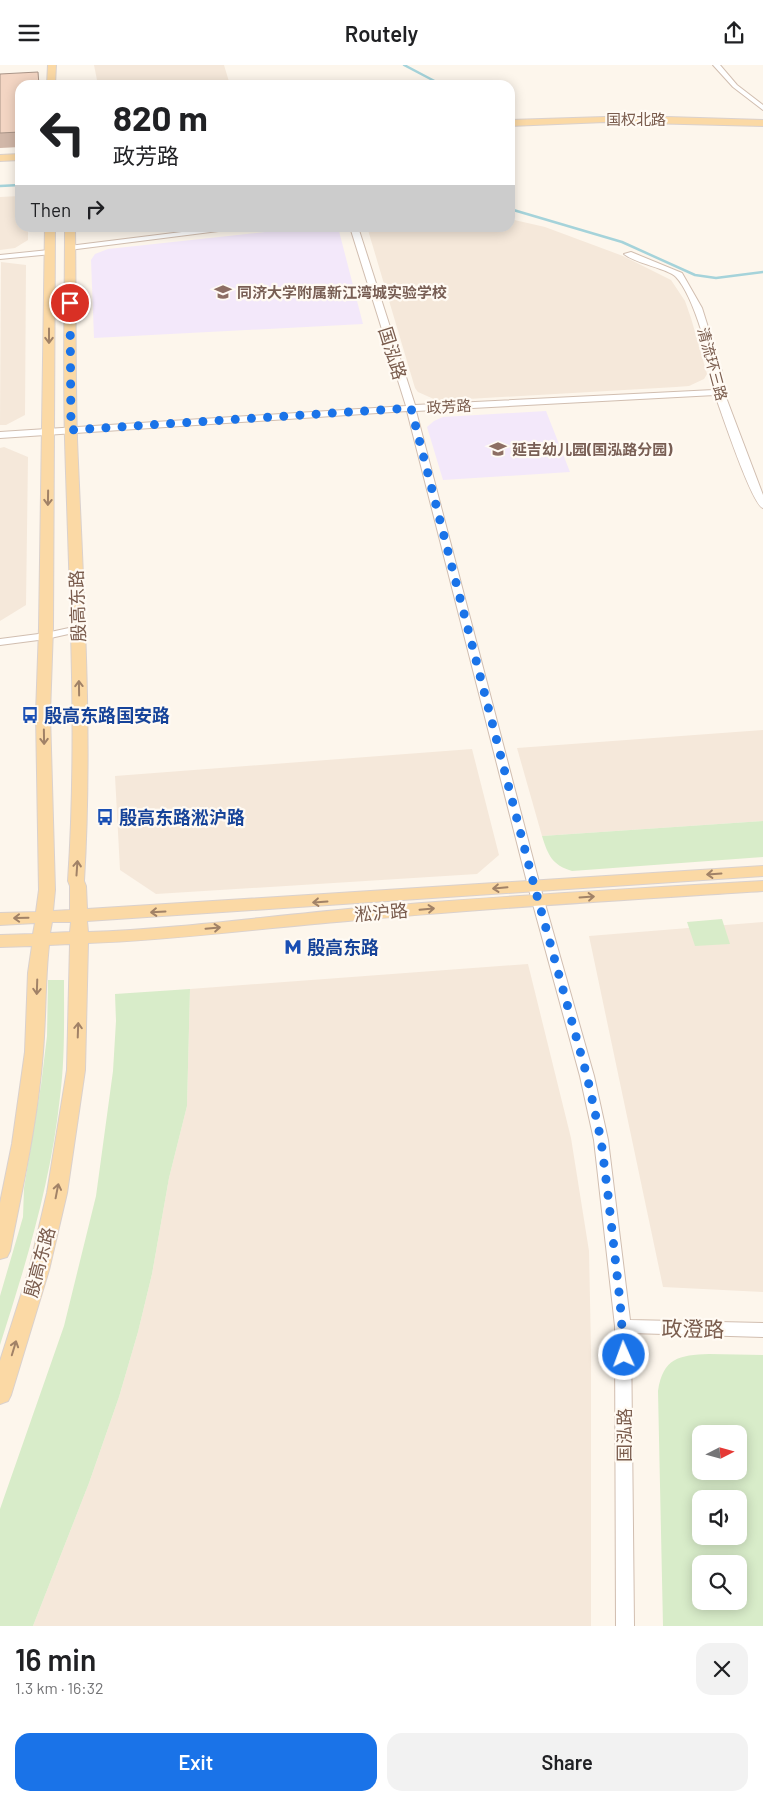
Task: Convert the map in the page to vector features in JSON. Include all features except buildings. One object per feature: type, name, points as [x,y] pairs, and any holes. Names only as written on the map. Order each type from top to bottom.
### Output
[{"type":"main road","points":[[51,80],[52,65]]},
{"type":"main road","points":[[60,65],[60,80]]},
{"type":"main road","name":"国权北路","points":[[515,122],[657,116],[763,118]]},
{"type":"main road","name":"国权北路","points":[[515,122],[614,119],[763,123]]},
{"type":"main road","points":[[0,154],[15,155]]},
{"type":"main road","points":[[0,158],[15,156]]},
{"type":"main road","name":"殷高东路","points":[[0,1251],[22,1144],[34,1052],[37,973],[42,939],[42,918],[47,889],[43,714],[46,632],[50,232]]},
{"type":"main road","name":"殷高东路","points":[[0,1395],[39,1270],[57,1193],[76,1070],[79,916],[78,886],[76,881],[80,819],[78,629],[71,430],[70,232]]},
{"type":"main road","name":"淞沪路","points":[[0,941],[131,936],[763,871]]},
{"type":"main road","name":"淞沪路","points":[[0,919],[364,899],[763,886]]},
{"type":"street","points":[[716,65],[735,87],[763,108]]},
{"type":"street","points":[[69,248],[204,232]]},
{"type":"street","name":"国泓路","points":[[356,232],[411,408],[536,893],[587,1076],[601,1140],[623,1326],[625,1626]]},
{"type":"street","points":[[0,257],[49,252]]},
{"type":"street","name":"清流环三路","points":[[628,254],[679,275],[698,308],[718,372],[719,392],[752,482],[763,505]]},
{"type":"street","name":"政芳路","points":[[0,435],[411,408],[719,392]]},
{"type":"street","points":[[0,633],[78,629]]},
{"type":"street","points":[[0,641],[46,632]]},
{"type":"street","name":"政澄路","points":[[623,1326],[763,1330]]},
{"type":"shaded area","points":[[94,65],[224,65],[228,80],[97,80]]},
{"type":"shaded area","points":[[15,196],[15,232],[28,232],[28,240],[15,248],[0,250],[0,197]]},
{"type":"shaded area","points":[[515,220],[545,227],[623,256],[671,280],[685,301],[707,374],[704,379],[689,386],[451,400],[436,400],[418,392],[415,388],[369,232],[515,232]]},
{"type":"shaded area","name":"同济大学附属新江湾城实验学校","points":[[266,232],[339,232],[363,324],[94,338],[91,260],[95,254],[108,249]]},
{"type":"shaded area","points":[[1,262],[26,265],[25,415],[6,425],[0,425]]},
{"type":"shaded area","name":"延吉幼儿园(国泓路分园)","points":[[546,411],[570,472],[443,480],[427,427],[434,421],[443,417]]},
{"type":"shaded area","points":[[4,447],[28,457],[26,605],[0,621],[0,448]]},
{"type":"shaded area","points":[[763,730],[763,821],[542,836],[517,748]]},
{"type":"shaded area","points":[[472,749],[499,855],[477,874],[156,894],[120,870],[115,776]]},
{"type":"shaded area","points":[[763,922],[763,1292],[663,1287],[589,936]]},
{"type":"shaded area","points":[[528,964],[571,1138],[589,1251],[591,1626],[33,1626],[89,1483],[119,1397],[138,1332],[152,1274],[169,1178],[187,1106],[190,989]]},
{"type":"green space","points":[[763,821],[763,857],[572,871],[565,869],[555,862],[546,849],[542,836]]},
{"type":"green space","points":[[722,919],[730,944],[695,946],[687,922]]},
{"type":"green space","points":[[48,980],[64,980],[63,1068],[56,1129],[36,1223],[0,1345],[0,1296],[23,1217],[24,1188],[41,1085],[47,1036]]},
{"type":"green space","points":[[190,989],[187,1106],[169,1178],[152,1274],[138,1332],[119,1397],[89,1483],[33,1626],[0,1626],[0,1509],[64,1326],[96,1196],[113,1071],[116,1021],[115,994]]},
{"type":"green space","points":[[709,1354],[763,1355],[763,1626],[663,1626],[658,1391],[660,1380],[668,1365],[681,1357]]},
{"type":"waterway","points":[[404,65],[432,80]]},
{"type":"waterway","points":[[0,186],[15,185]]},
{"type":"waterway","points":[[515,210],[622,242],[695,275],[716,278],[763,272]]},
{"type":"place","name":"同济大学附属新江湾城实验学校","points":[[223,292]]},
{"type":"place","name":"延吉幼儿园(国泓路分园)","points":[[498,449]]},
{"type":"place","name":"殷高东路国安路","points":[[30,715]]},
{"type":"place","name":"殷高东路淞沪路","points":[[105,817]]},
{"type":"place","name":"殷高东路","points":[[293,947]]},
{"type":"route","points":[[70,303],[71,430],[236,421],[411,408],[534,885],[587,1076],[601,1140],[623,1326],[624,1355]]}]
